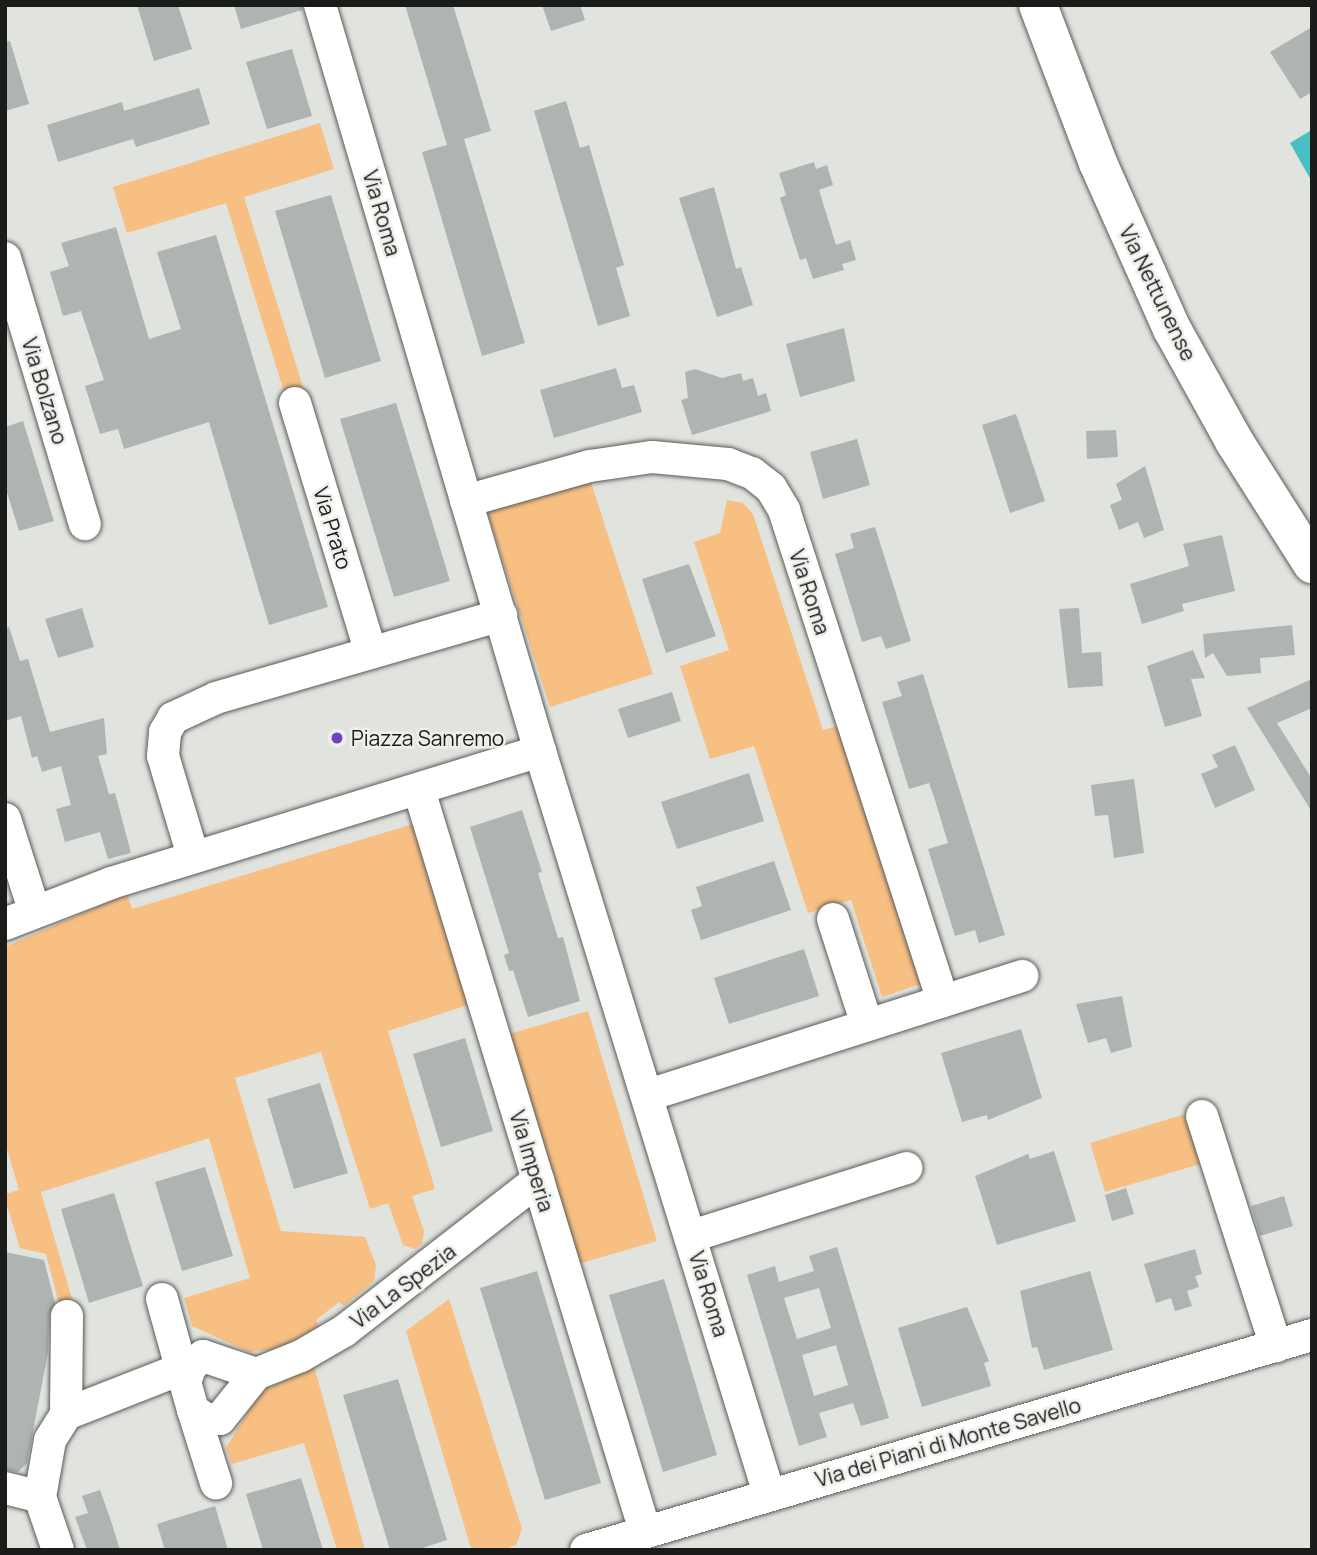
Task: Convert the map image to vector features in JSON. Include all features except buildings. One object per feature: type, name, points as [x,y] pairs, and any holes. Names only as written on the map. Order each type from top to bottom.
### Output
[{"type":"main road","name":"Via Nettunense","points":[[1038,5],[1097,163],[1172,328],[1234,441],[1312,564]]},
{"type":"street","name":"Via Roma","points":[[320,5],[540,751],[649,1095],[769,1494]]},
{"type":"street","name":"Via Bolzano","points":[[5,258],[85,524]]},
{"type":"street","name":"Via Prato","points":[[295,403],[371,653]]},
{"type":"street","name":"Via Roma","points":[[466,501],[590,466],[652,457],[728,464],[752,473],[771,488],[784,510],[943,1001]]},
{"type":"street","points":[[194,856],[163,756],[165,732],[173,718],[216,698],[501,615]]},
{"type":"street","points":[[5,924],[34,910],[194,856],[419,790],[540,751]]},
{"type":"street","name":"Via Imperia","points":[[419,790],[645,1531]]},
{"type":"street","points":[[5,819],[34,910]]},
{"type":"street","points":[[833,919],[867,1025]]},
{"type":"street","points":[[649,1095],[1022,976]]},
{"type":"street","points":[[1202,1116],[1276,1346]]},
{"type":"street","points":[[692,1236],[906,1168]]},
{"type":"street","name":"Via La Spezia","points":[[66,1414],[193,1379],[256,1374],[337,1336],[538,1180]]},
{"type":"street","points":[[162,1299],[193,1379],[206,1450],[216,1483]]},
{"type":"street","points":[[58,1550],[40,1497],[50,1440],[66,1414],[67,1316]]},
{"type":"street","name":"Via dei Piani di Monte Savello","points":[[586,1550],[1312,1335]]},
{"type":"street","points":[[193,1379],[256,1374]]},
{"type":"street","points":[[5,1488],[40,1497]]},
{"type":"shaded area","points":[[320,123],[334,169],[244,197],[303,387],[284,392],[226,203],[127,233],[113,187]]},
{"type":"shaded area","points":[[588,473],[653,674],[550,707],[485,506]]},
{"type":"shaded area","points":[[727,500],[743,503],[753,514],[823,730],[843,725],[926,982],[882,997],[851,900],[808,913],[754,746],[710,759],[680,666],[729,650],[694,542],[720,533]]},
{"type":"shaded area","points":[[413,824],[468,1005],[388,1031],[435,1189],[412,1196],[424,1231],[422,1244],[415,1249],[403,1245],[388,1203],[370,1209],[321,1052],[235,1078],[281,1231],[365,1237],[376,1265],[374,1281],[344,1306],[339,1302],[316,1320],[319,1326],[279,1349],[249,1352],[192,1326],[184,1298],[250,1278],[209,1138],[41,1192],[74,1306],[60,1308],[46,1254],[20,1248],[5,1199],[5,1194],[19,1190],[5,1142],[5,947],[127,894],[132,909]]},
{"type":"shaded area","points":[[588,1011],[657,1241],[578,1264],[509,1034]]},
{"type":"shaded area","points":[[1192,1112],[1207,1162],[1105,1192],[1090,1143]]},
{"type":"shaded area","points":[[449,1299],[522,1529],[516,1545],[502,1550],[473,1550],[470,1545],[406,1331]]},
{"type":"shaded area","points":[[314,1366],[365,1550],[337,1550],[304,1443],[232,1464],[226,1448],[260,1392]]},
{"type":"water","points":[[1310,131],[1312,134],[1312,182],[1290,143]]},
{"type":"place","name":"Piazza Sanremo","points":[[337,738]]}]
